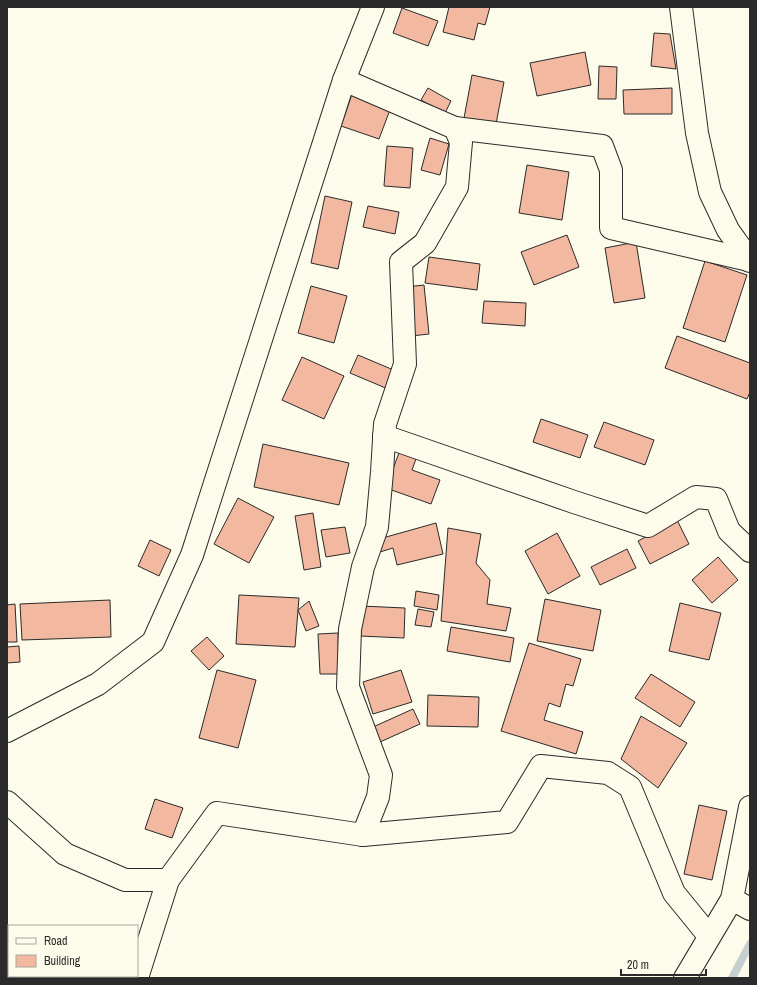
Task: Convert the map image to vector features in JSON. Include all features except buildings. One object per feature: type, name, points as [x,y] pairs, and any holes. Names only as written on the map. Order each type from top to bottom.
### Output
[{"type":"street","points":[[7,730],[98,684],[153,642],[192,555],[344,80],[373,7]]},
{"type":"street","points":[[682,7],[696,133],[710,192],[728,230],[750,261]]},
{"type":"street","points":[[344,80],[455,128],[602,146],[612,170],[611,228],[750,261]]},
{"type":"street","points":[[363,835],[378,797],[381,775],[348,687],[350,629],[363,567],[377,526],[382,472],[384,424],[405,364],[401,262],[425,243],[457,187],[461,142],[455,128]]},
{"type":"street","points":[[384,436],[648,526],[696,497],[716,499],[729,531],[750,552]]},
{"type":"street","points":[[138,972],[168,880],[217,813],[363,835],[507,822],[541,766],[608,773],[630,787],[674,892],[709,936]]},
{"type":"street","points":[[7,802],[65,854],[125,880],[168,880]]},
{"type":"street","points":[[684,978],[709,936],[741,904],[750,807]]},
{"type":"waterway","points":[[732,978],[750,944]]}]
